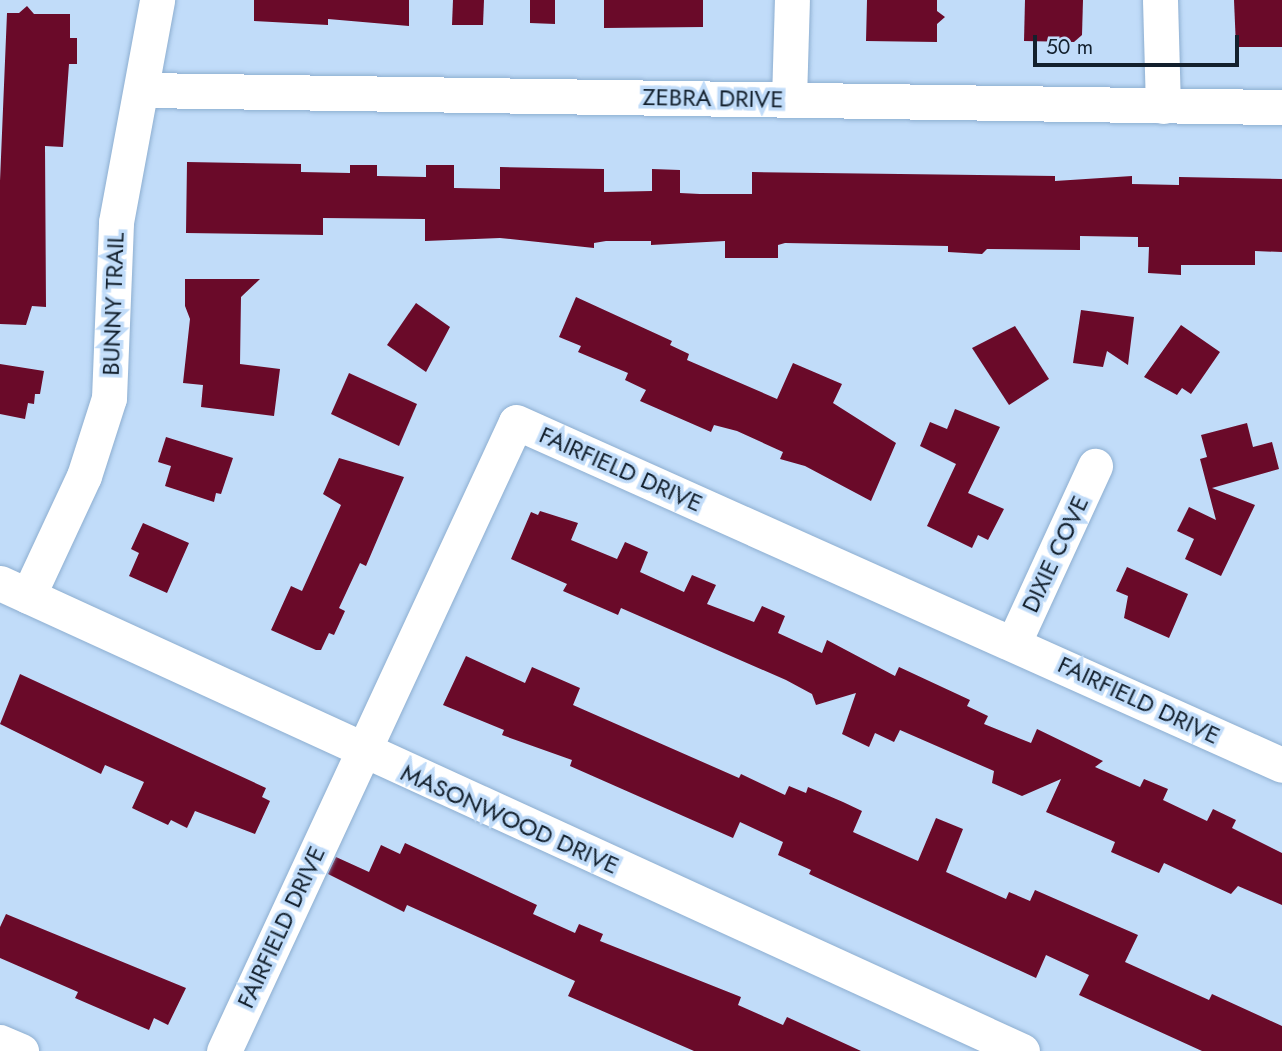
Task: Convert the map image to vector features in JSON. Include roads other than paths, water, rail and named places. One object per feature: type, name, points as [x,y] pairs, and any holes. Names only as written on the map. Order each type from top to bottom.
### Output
[{"type":"street","name":"BUNNY TRAIL","points":[[14,589],[84,476],[109,398],[116,222],[144,90],[157,0]]},
{"type":"street","points":[[789,99],[792,0]]},
{"type":"street","points":[[1160,0],[1163,106]]},
{"type":"street","name":"ZEBRA DRIVE","points":[[144,90],[1282,107]]},
{"type":"street","name":"FAIRFIELD DRIVE","points":[[224,1051],[516,422],[1014,642],[1282,765]]},
{"type":"street","name":"DIXIE COVE","points":[[1014,642],[1095,466]]},
{"type":"street","name":"MASONWOOD DRIVE","points":[[14,589],[362,752],[1022,1051]]},
{"type":"street","points":[[0,1042],[21,1051]]}]
